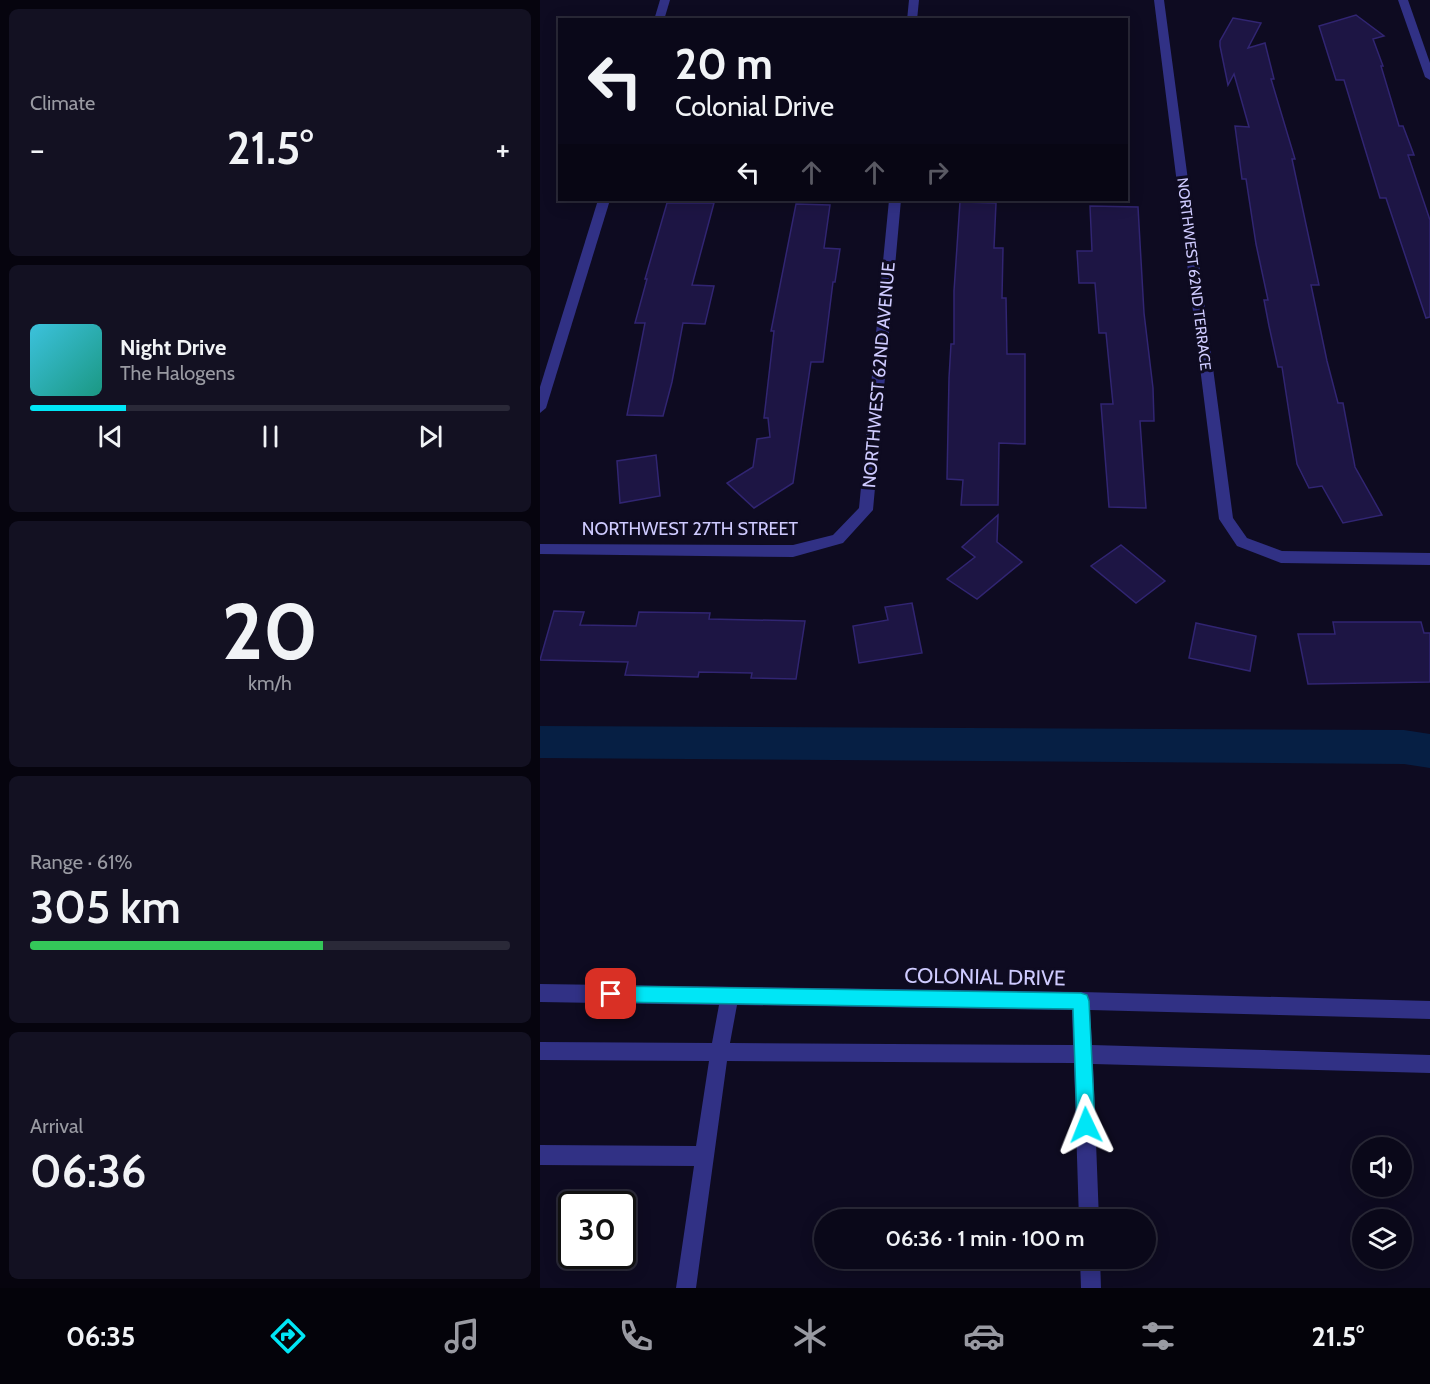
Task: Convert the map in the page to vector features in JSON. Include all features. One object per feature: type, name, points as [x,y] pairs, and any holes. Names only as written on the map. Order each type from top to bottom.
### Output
[{"type":"street","points":[[660,18],[665,0]]},
{"type":"street","points":[[912,18],[914,0]]},
{"type":"street","name":"NORTHWEST 62ND TERRACE","points":[[1159,0],[1226,519],[1242,543],[1281,556],[1430,560]]},
{"type":"street","points":[[1403,0],[1430,76]]},
{"type":"street","points":[[540,408],[604,201]]},
{"type":"street","name":"NORTHWEST 62ND AVENUE","points":[[838,539],[866,510],[895,201]]},
{"type":"street","name":"NORTHWEST 27TH STREET","points":[[540,549],[794,551],[838,539]]},
{"type":"street","name":"COLONIAL DRIVE","points":[[540,993],[1081,1001],[1430,1010]]},
{"type":"street","points":[[686,1288],[719,1054],[730,995]]},
{"type":"street","points":[[1081,1001],[1089,1209]]},
{"type":"street","points":[[540,1051],[719,1054],[1083,1054],[1430,1064]]},
{"type":"street","points":[[540,1155],[705,1156]]},
{"type":"street","points":[[1090,1269],[1091,1288]]},
{"type":"building","points":[[1356,15],[1384,36],[1373,39],[1383,66],[1381,66],[1399,126],[1403,126],[1414,155],[1408,155],[1430,220],[1430,317],[1426,318],[1386,198],[1380,198],[1344,80],[1336,80],[1319,26]]},
{"type":"building","points":[[1233,18],[1261,23],[1248,48],[1265,43],[1274,79],[1271,79],[1295,159],[1292,159],[1319,285],[1311,285],[1327,361],[1338,403],[1343,403],[1355,467],[1382,515],[1343,523],[1322,486],[1309,488],[1297,464],[1282,367],[1278,367],[1264,300],[1268,300],[1246,179],[1242,179],[1235,126],[1249,127],[1234,74],[1228,85],[1220,46],[1220,41]]},
{"type":"building","points":[[960,202],[996,203],[994,248],[1003,248],[1002,298],[1006,298],[1007,354],[1025,354],[1025,444],[999,443],[998,505],[961,505],[963,480],[947,479],[949,378],[951,344],[954,344],[954,291]]},
{"type":"building","points":[[667,203],[714,203],[692,285],[714,286],[705,324],[683,323],[663,416],[627,415],[645,323],[635,323]]},
{"type":"building","points":[[796,204],[830,205],[824,248],[840,249],[835,282],[833,282],[823,362],[811,362],[793,483],[754,508],[727,483],[753,467],[757,439],[770,437],[768,418],[764,418],[774,331],[771,331]]},
{"type":"building","points":[[1090,206],[1138,207],[1144,313],[1153,388],[1154,421],[1140,421],[1146,508],[1109,507],[1101,404],[1113,404],[1106,333],[1099,333],[1095,283],[1079,283],[1077,251],[1092,251]]},
{"type":"building","points":[[656,455],[660,496],[620,503],[617,461]]},
{"type":"building","points":[[998,515],[997,542],[1022,562],[977,599],[947,579],[975,557],[962,547]]},
{"type":"building","points":[[1121,545],[1165,581],[1136,603],[1091,566]]},
{"type":"building","points":[[912,603],[922,653],[859,663],[853,626],[888,620],[885,607]]},
{"type":"building","points":[[554,611],[584,612],[580,625],[636,626],[639,612],[710,613],[709,619],[805,621],[796,679],[751,678],[752,673],[699,672],[698,677],[625,675],[628,662],[540,660]]},
{"type":"building","points":[[1333,622],[1421,622],[1424,633],[1430,633],[1430,682],[1308,684],[1298,634],[1335,634]]},
{"type":"building","points":[[1196,623],[1256,636],[1250,671],[1189,658]]},
{"type":"waterway","points":[[540,742],[1404,747],[1430,751]]},
{"type":"route","points":[[611,994],[1081,1001],[1086,1125]]}]
